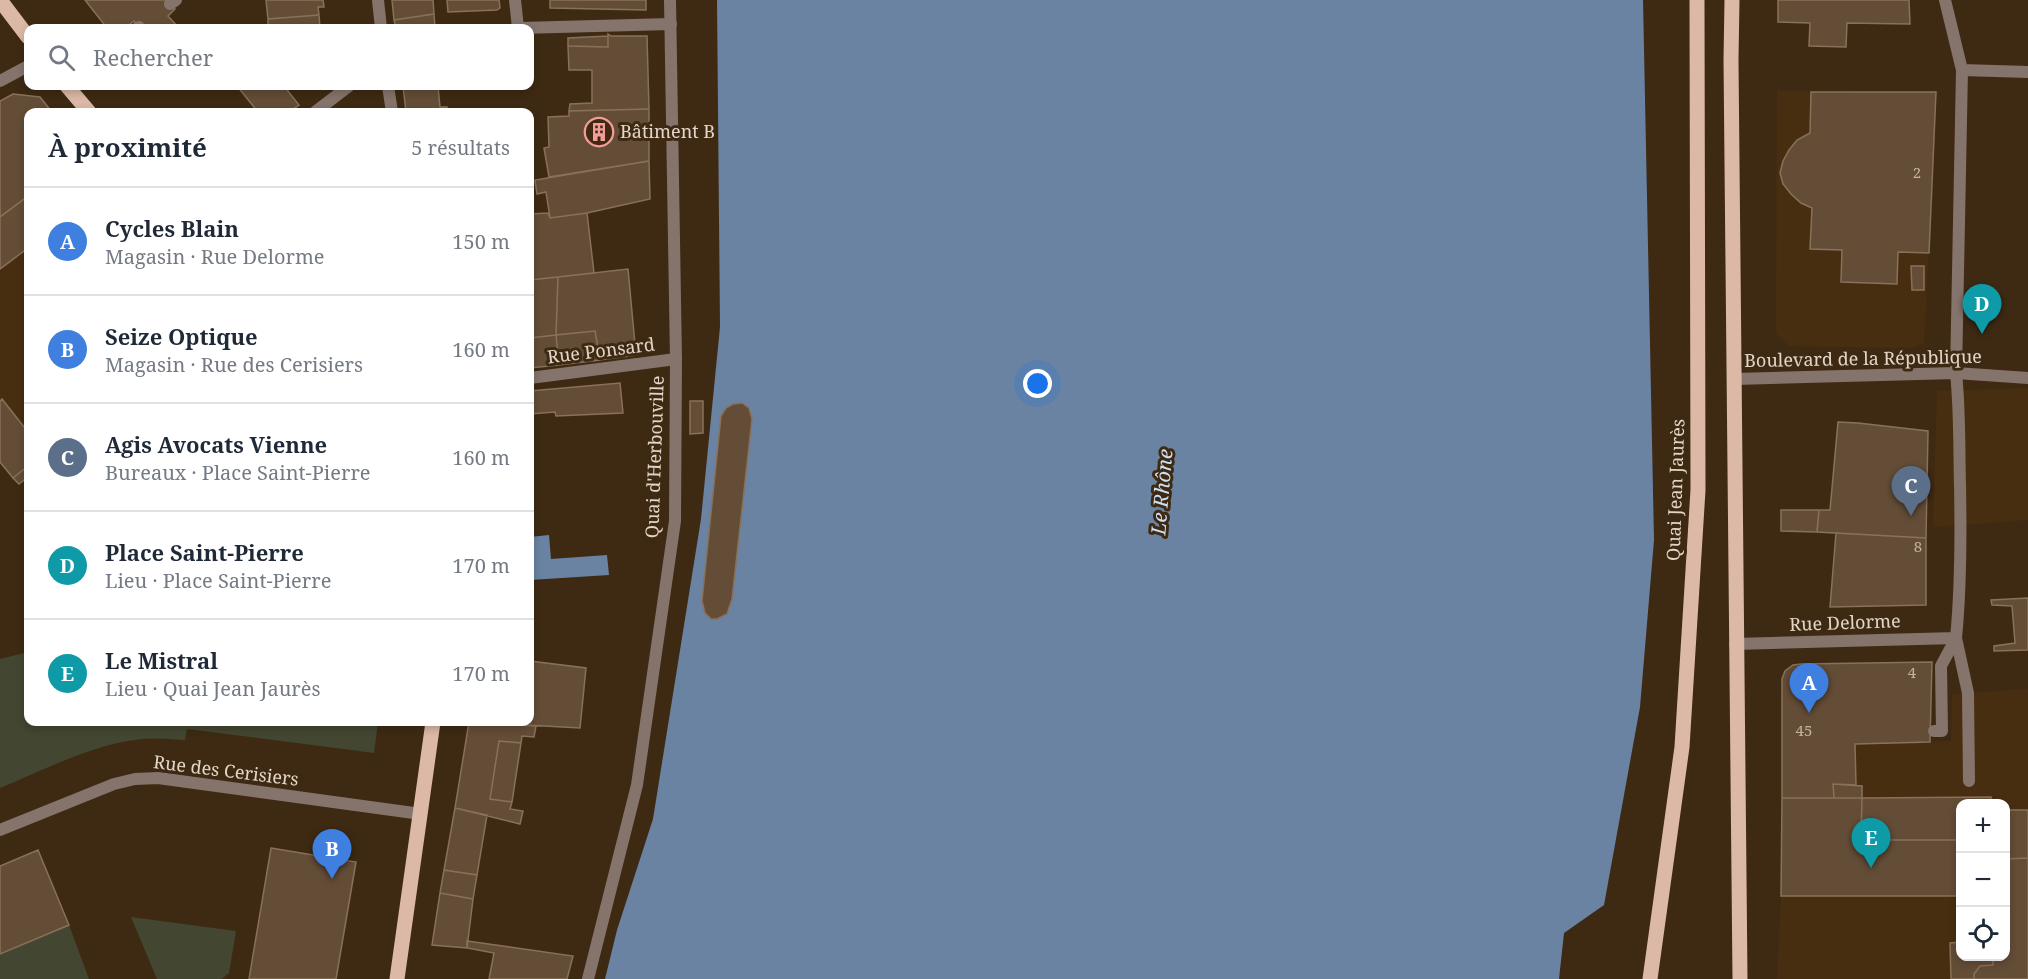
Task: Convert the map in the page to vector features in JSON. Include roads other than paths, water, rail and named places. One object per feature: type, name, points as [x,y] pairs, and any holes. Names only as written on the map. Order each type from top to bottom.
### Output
[{"type":"main road","points":[[0,0],[24,32]]},
{"type":"main road","name":"Quai Jean Jaurès","points":[[1650,979],[1682,747],[1698,490],[1697,0]]},
{"type":"main road","points":[[1732,0],[1735,644],[1740,979]]},
{"type":"main road","points":[[74,90],[86,108]]},
{"type":"main road","points":[[397,979],[432,726]]},
{"type":"street","points":[[378,0],[381,24]]},
{"type":"street","points":[[515,0],[518,24]]},
{"type":"street","name":"Quai d'Herbouville","points":[[588,979],[637,785],[675,521],[676,359],[670,0]]},
{"type":"street","points":[[1945,0],[1962,70],[1956,373],[1959,397],[1960,526],[1959,607],[1956,638],[1968,693],[1968,781]]},
{"type":"street","points":[[534,28],[671,24]]},
{"type":"street","points":[[0,81],[24,68]]},
{"type":"street","points":[[1962,70],[2028,72]]},
{"type":"street","points":[[320,108],[344,90]]},
{"type":"street","points":[[389,90],[391,108]]},
{"type":"street","name":"Rue Ponsard","points":[[534,377],[676,359]]},
{"type":"street","name":"Boulevard de la République","points":[[1734,379],[1956,373],[2028,378]]},
{"type":"street","points":[[1934,731],[1942,731],[1941,666],[1956,638]]},
{"type":"street","name":"Rue Delorme","points":[[1735,644],[1956,638]]},
{"type":"street","name":"Rue des Cerisiers","points":[[0,830],[114,784],[135,779],[158,778],[421,814]]},
{"type":"water","name":"Le Rhône","points":[[717,0],[1643,0],[1654,540],[1640,707],[1604,905],[1564,933],[1559,979],[605,979],[617,930],[653,819],[701,519],[720,327]]},
{"type":"water","points":[[549,535],[551,559],[607,555],[609,575],[534,580],[534,537]]},
{"type":"place","name":"Bâtiment B","points":[[599,132]]},
{"type":"place","name":"Place Saint-Pierre","points":[[1982,334]]},
{"type":"place","name":"Agis Avocats Vienne","points":[[1911,516]]},
{"type":"place","name":"Cycles Blain","points":[[1809,713]]},
{"type":"place","name":"Le Mistral","points":[[1871,868]]},
{"type":"place","name":"Seize Optique","points":[[332,879]]}]
